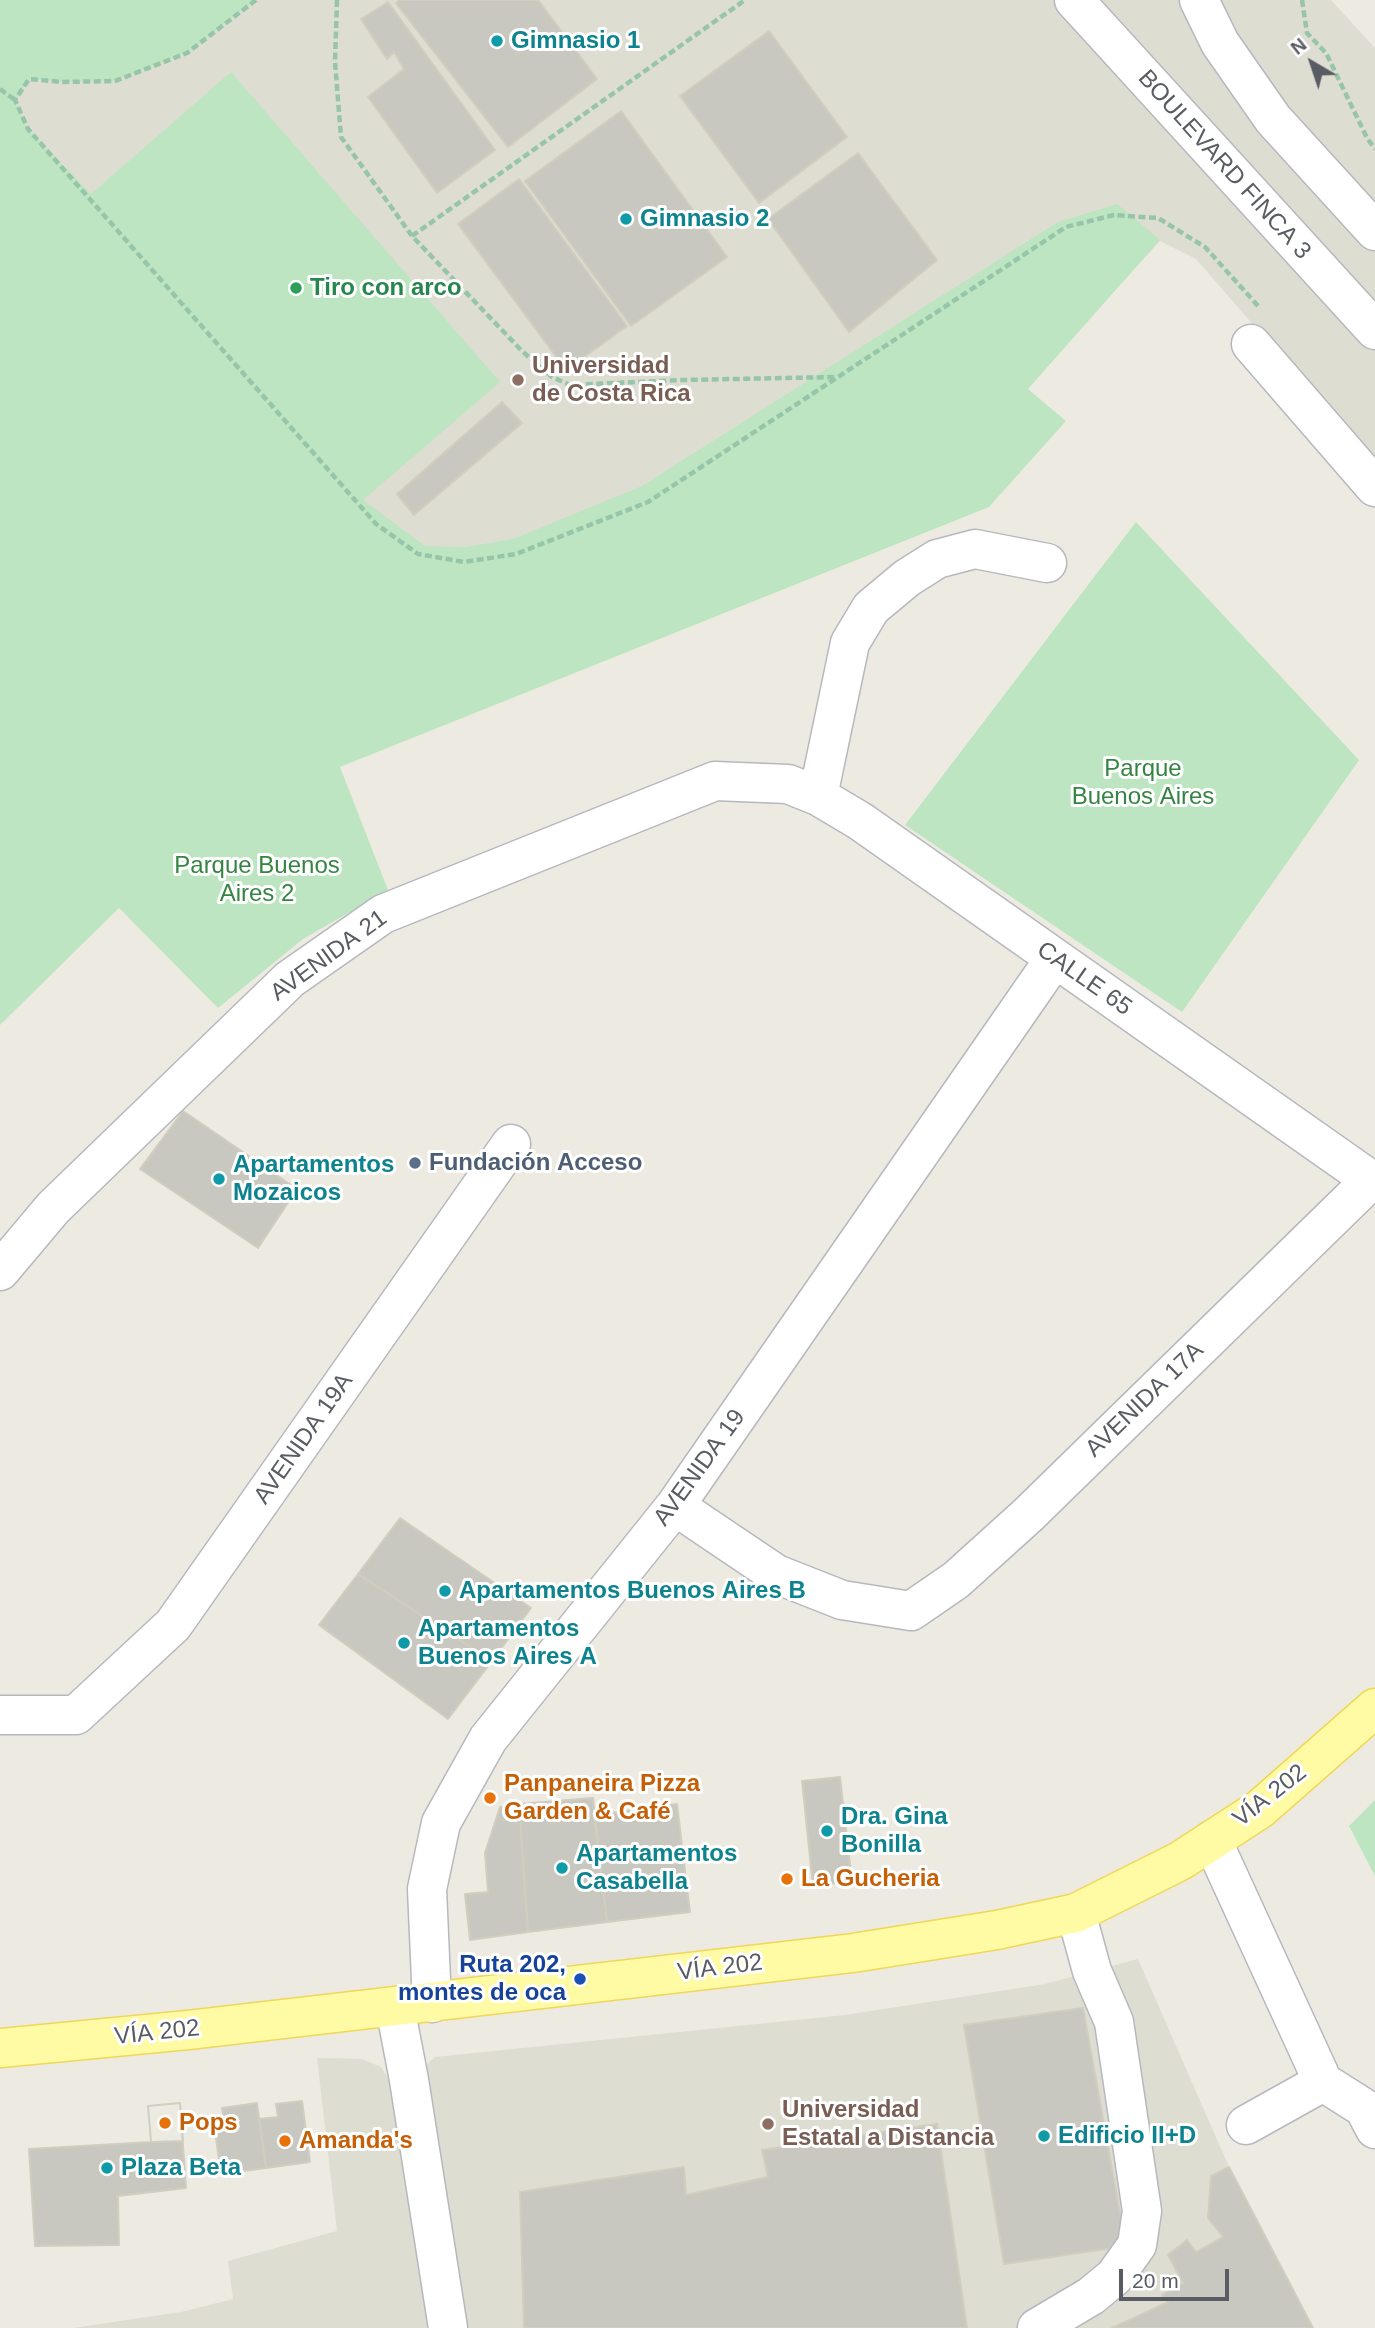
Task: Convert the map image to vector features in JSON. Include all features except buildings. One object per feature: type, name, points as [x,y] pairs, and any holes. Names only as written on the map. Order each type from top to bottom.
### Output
[{"type":"main road","name":"VÍA 202","points":[[0,2048],[432,2003],[853,1953],[997,1930],[1076,1913],[1180,1861],[1260,1809],[1375,1708]]},
{"type":"street","name":"BOULEVARD FINCA 3","points":[[1074,0],[1375,330]]},
{"type":"street","points":[[1199,0],[1220,43],[1273,119],[1375,231]]},
{"type":"street","points":[[1255,326],[1375,487]]},
{"type":"street","points":[[803,790],[850,643],[871,608],[907,578],[937,559],[975,549],[1047,563]]},
{"type":"street","name":"AVENIDA 21","points":[[0,1270],[53,1208],[290,979],[383,914],[715,781],[803,790]]},
{"type":"street","name":"CALLE 65","points":[[803,790],[860,821],[1373,1182]]},
{"type":"street","name":"AVENIDA 19","points":[[432,2003],[427,1889],[441,1823],[488,1740],[675,1506],[1055,958]]},
{"type":"street","name":"AVENIDA 19A","points":[[0,1715],[76,1715],[173,1625],[511,1144]]},
{"type":"street","name":"AVENIDA 17A","points":[[675,1506],[776,1574],[842,1600],[911,1611],[956,1580],[1028,1515],[1373,1182]]},
{"type":"street","points":[[1212,1840],[1323,2082],[1364,2108],[1375,2129]]},
{"type":"street","points":[[1037,2328],[1091,2297],[1114,2277],[1138,2245],[1142,2211],[1114,2022],[1092,1972],[1076,1913]]},
{"type":"street","points":[[395,2007],[448,2328]]},
{"type":"street","points":[[1246,2125],[1323,2082]]},
{"type":"path","points":[[15,100],[29,79],[62,82],[115,81],[187,53],[256,0]]},
{"type":"path","points":[[337,0],[335,62],[341,137],[412,236],[522,351],[552,377],[569,385],[838,377]]},
{"type":"path","points":[[412,236],[745,0]]},
{"type":"path","points":[[1302,0],[1307,33],[1325,53],[1375,149]]},
{"type":"path","points":[[0,89],[15,100],[28,129],[376,524],[418,554],[464,562],[516,554],[648,502],[1066,227],[1114,215],[1158,218],[1205,247],[1255,326]]},
{"type":"shaded area","name":"Universidad de Costa Rica","points":[[0,0],[1331,0],[1375,48],[1375,465],[1196,259],[1160,241],[1042,370],[283,758],[0,423]]},
{"type":"shaded area","name":"Universidad Estatal a Distancia","points":[[1138,1959],[1229,2167],[1313,2328],[73,2328],[181,2312],[233,2299],[228,2261],[337,2231],[317,2058],[362,2059],[381,2067],[390,2081],[425,2070],[435,2057],[845,2015],[1045,1984]]},
{"type":"green space","name":"Parque Buenos Aires 2","points":[[0,0],[256,0],[187,53],[115,81],[62,82],[29,79],[15,101],[28,129],[91,194],[231,72],[500,382],[363,500],[425,546],[466,547],[513,539],[642,486],[1058,222],[1117,204],[1160,240],[1028,389],[1066,421],[989,507],[340,767],[388,890],[303,939],[218,1008],[119,908],[0,1025]]},
{"type":"green space","name":"Parque Buenos Aires","points":[[1136,522],[1359,760],[1182,1012],[905,825]]},
{"type":"green space","points":[[1375,1800],[1375,1876],[1349,1826]]},
{"type":"place","name":"Gimnasio 1","points":[[497,41]]},
{"type":"place","name":"Gimnasio 2","points":[[626,219]]},
{"type":"place","name":"Tiro con arco","points":[[296,288]]},
{"type":"place","name":"Universidad de Costa Rica","points":[[518,380]]},
{"type":"place","name":"Fundación Acceso","points":[[415,1163]]},
{"type":"place","name":"Apartamentos Mozaicos","points":[[219,1179]]},
{"type":"place","name":"Apartamentos Buenos Aires B","points":[[445,1591]]},
{"type":"place","name":"Apartamentos Buenos Aires A","points":[[404,1643]]},
{"type":"place","name":"Panpaneira Pizza Garden & Café","points":[[490,1798]]},
{"type":"place","name":"Dra. Gina Bonilla","points":[[827,1831]]},
{"type":"place","name":"Apartamentos Casabella","points":[[562,1868]]},
{"type":"place","name":"La Gucheria","points":[[787,1879]]},
{"type":"place","name":"Ruta 202, montes de oca","points":[[580,1979]]},
{"type":"place","name":"Pops","points":[[165,2123]]},
{"type":"place","name":"Universidad Estatal a Distancia","points":[[768,2124]]},
{"type":"place","name":"Edificio II+D","points":[[1044,2136]]},
{"type":"place","name":"Amanda's","points":[[285,2141]]},
{"type":"place","name":"Plaza Beta","points":[[107,2168]]}]
